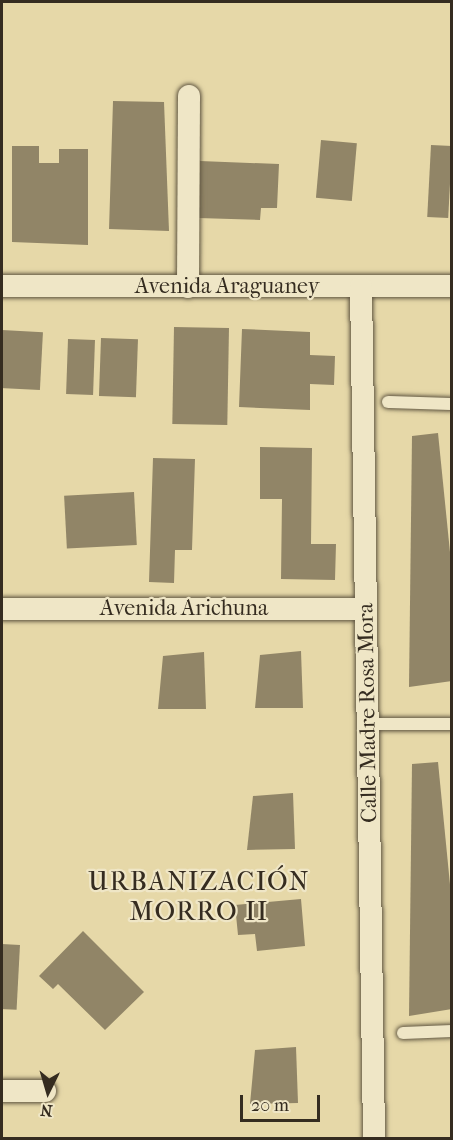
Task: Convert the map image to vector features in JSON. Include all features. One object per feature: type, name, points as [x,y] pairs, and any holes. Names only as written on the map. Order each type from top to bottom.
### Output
[{"type":"street","points":[[188,287],[189,96]]},
{"type":"street","name":"Avenida Araguaney","points":[[2,286],[361,288],[452,286]]},
{"type":"street","name":"Calle Madre Rosa Mora","points":[[361,288],[374,1138]]},
{"type":"street","name":"Avenida Arichuna","points":[[2,609],[366,609]]},
{"type":"street","points":[[2,1091],[45,1091]]},
{"type":"lane","points":[[388,402],[452,405]]},
{"type":"lane","points":[[368,724],[452,724]]},
{"type":"lane","points":[[404,1033],[452,1031]]},
{"type":"building","points":[[113,101],[164,102],[169,231],[109,229]]},
{"type":"building","points":[[321,140],[357,143],[352,201],[316,198]]},
{"type":"building","points":[[431,145],[452,146],[448,218],[427,217]]},
{"type":"building","points":[[12,146],[39,146],[39,163],[59,163],[59,149],[88,149],[88,245],[12,242]]},
{"type":"building","points":[[200,161],[279,164],[277,208],[261,208],[260,220],[198,218]]},
{"type":"building","points":[[174,327],[229,328],[227,425],[172,424]]},
{"type":"building","points":[[242,329],[310,332],[310,355],[335,356],[334,385],[310,384],[310,410],[239,407]]},
{"type":"building","points":[[2,330],[43,332],[40,390],[2,388]]},
{"type":"building","points":[[101,338],[138,339],[136,397],[99,396]]},
{"type":"building","points":[[68,339],[95,340],[93,395],[66,394]]},
{"type":"building","points":[[438,433],[452,572],[452,681],[409,687],[412,436]]},
{"type":"building","points":[[260,447],[312,448],[311,544],[336,544],[335,580],[281,579],[282,499],[260,499]]},
{"type":"building","points":[[153,458],[195,459],[192,550],[175,550],[174,583],[149,582]]},
{"type":"building","points":[[134,492],[137,545],[67,549],[64,496]]},
{"type":"building","points":[[301,651],[303,708],[255,708],[260,655]]},
{"type":"building","points":[[204,652],[206,709],[158,709],[163,656]]},
{"type":"building","points":[[438,762],[452,905],[452,1009],[409,1016],[412,764]]},
{"type":"building","points":[[293,793],[295,849],[247,850],[253,796]]},
{"type":"building","points":[[301,899],[305,946],[257,951],[255,934],[238,935],[235,905]]},
{"type":"building","points":[[83,931],[144,992],[105,1030],[58,984],[53,989],[39,976]]},
{"type":"building","points":[[2,944],[20,945],[17,1010],[2,1009]]},
{"type":"building","points":[[296,1047],[298,1103],[250,1104],[255,1050]]},
{"type":"district","name":"URBANIZACIÓN MORRO II","points":[[199,897]]}]
